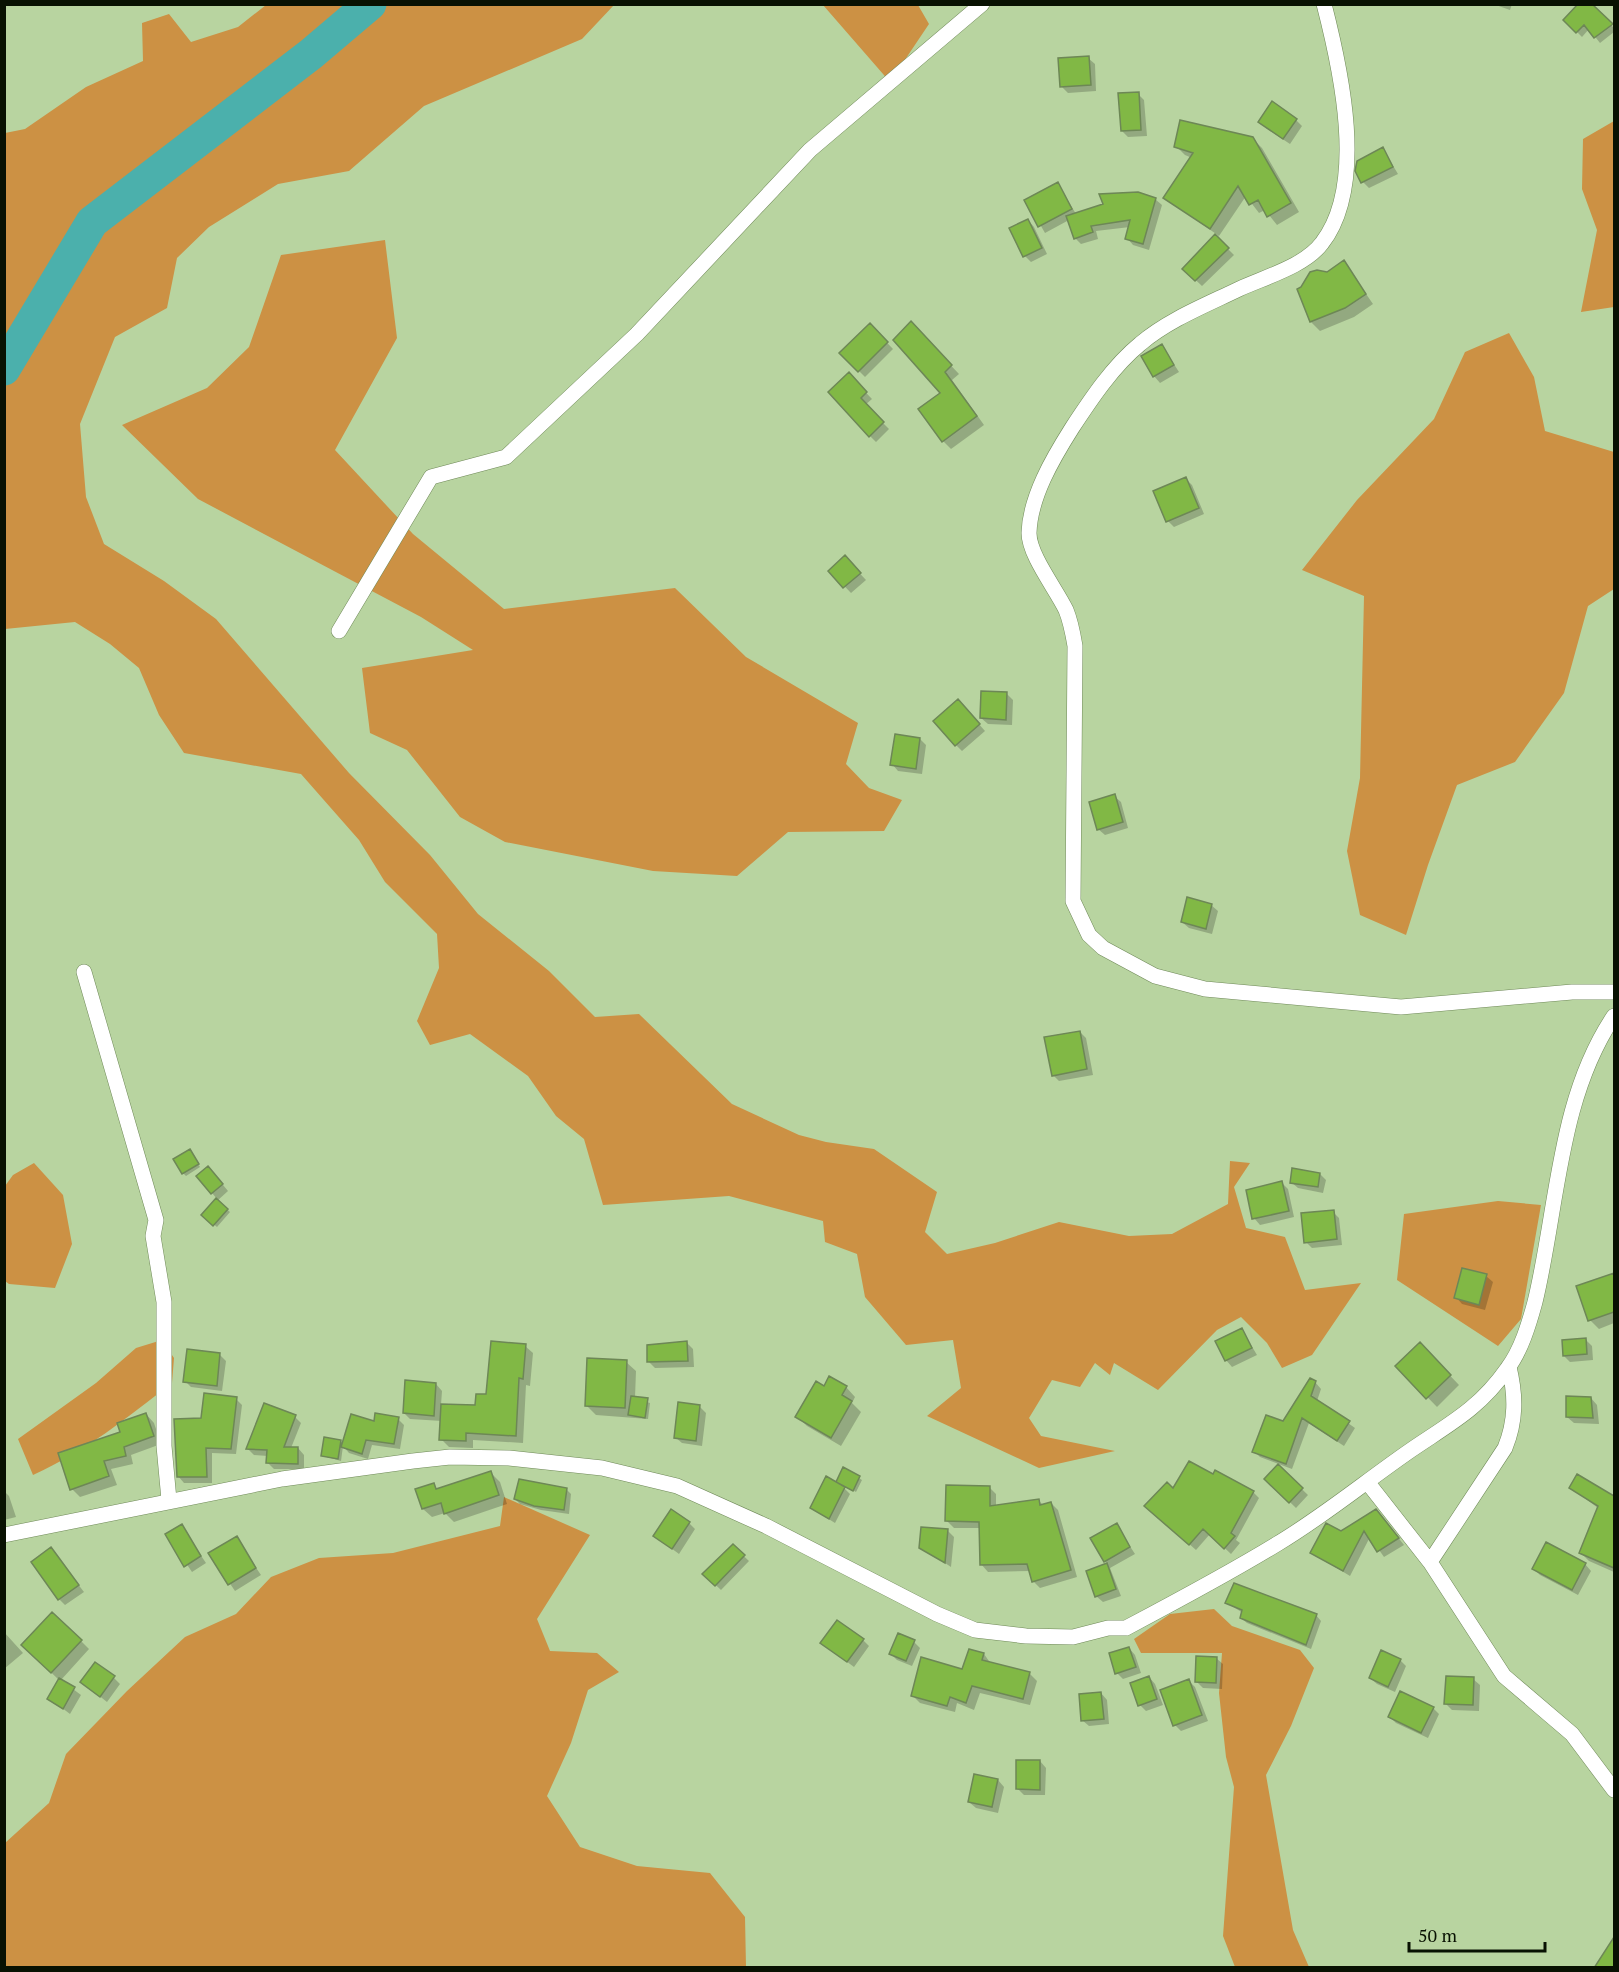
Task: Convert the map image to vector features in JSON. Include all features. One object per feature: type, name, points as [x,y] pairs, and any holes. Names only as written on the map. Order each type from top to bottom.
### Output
[{"type":"street","points":[[339,632],[431,477],[506,457],[637,334],[810,150],[982,4]]},
{"type":"street","points":[[1324,4],[1342,91],[1346,162],[1343,196],[1335,222],[1322,245],[1302,260],[1197,310],[1139,344],[1090,401],[1072,428],[1048,471],[1035,504],[1030,538],[1066,610],[1075,646],[1073,901],[1089,935],[1103,948],[1155,976],[1205,989],[1401,1007],[1572,992],[1614,992]]},
{"type":"street","points":[[84,972],[156,1220],[153,1236],[164,1302],[163,1424],[169,1500]]},
{"type":"street","points":[[4,1535],[282,1479],[450,1457],[509,1458],[602,1468],[651,1479],[705,1497],[867,1576],[937,1614],[975,1630],[1026,1636],[1073,1637],[1108,1628],[1126,1628],[1279,1544],[1463,1416],[1509,1367],[1524,1336],[1534,1303],[1575,1100],[1587,1063],[1614,1016]]},
{"type":"street","points":[[1430,1562],[1488,1479],[1512,1431],[1514,1393],[1509,1367]]},
{"type":"street","points":[[1368,1483],[1430,1562],[1504,1676],[1572,1734],[1614,1790]]},
{"type":"shaded area","points":[[266,5],[614,5],[582,39],[424,106],[349,171],[278,184],[209,227],[177,258],[167,308],[115,337],[80,424],[86,497],[104,544],[164,581],[216,619],[349,773],[430,855],[478,914],[549,971],[595,1017],[639,1014],[732,1104],[799,1135],[826,1142],[874,1149],[937,1192],[925,1232],[947,1254],[995,1243],[1059,1222],[1129,1236],[1172,1234],[1228,1204],[1230,1161],[1250,1163],[1234,1187],[1246,1228],[1285,1237],[1305,1290],[1361,1283],[1312,1355],[1282,1368],[1267,1343],[1241,1317],[1217,1330],[1158,1390],[1114,1363],[1110,1375],[1095,1363],[1080,1387],[1052,1380],[1029,1418],[1041,1436],[1115,1451],[1039,1468],[927,1416],[961,1388],[953,1340],[906,1345],[865,1297],[857,1254],[825,1242],[823,1221],[729,1196],[603,1205],[584,1139],[556,1116],[528,1076],[470,1034],[430,1045],[417,1021],[439,968],[437,934],[385,882],[359,840],[301,774],[184,753],[159,715],[139,668],[110,644],[75,622],[5,629],[5,133],[25,129],[86,87],[143,61],[142,23],[169,14],[191,42],[238,27]]},
{"type":"shaded area","points":[[823,5],[918,5],[929,24],[890,82]]},
{"type":"shaded area","points":[[1614,121],[1614,307],[1581,312],[1597,230],[1582,189],[1583,139]]},
{"type":"shaded area","points":[[385,240],[397,338],[335,450],[413,534],[504,609],[675,588],[746,657],[858,723],[846,764],[869,788],[902,800],[884,831],[788,832],[737,876],[653,871],[505,842],[460,817],[407,750],[370,733],[362,668],[473,650],[421,617],[198,499],[122,425],[207,388],[249,347],[281,255]]},
{"type":"shaded area","points":[[1509,333],[1534,377],[1545,431],[1614,452],[1614,589],[1588,606],[1564,693],[1515,762],[1457,785],[1406,935],[1360,915],[1347,851],[1360,778],[1364,596],[1302,570],[1357,500],[1434,419],[1465,352]]},
{"type":"shaded area","points":[[34,1163],[63,1195],[72,1244],[55,1288],[9,1284],[5,1281],[5,1186],[13,1175]]},
{"type":"shaded area","points":[[1498,1201],[1541,1205],[1521,1319],[1498,1346],[1397,1280],[1404,1214]]},
{"type":"shaded area","points":[[162,1340],[174,1358],[172,1383],[89,1444],[33,1475],[18,1439],[96,1383],[136,1348]]},
{"type":"shaded area","points":[[504,1497],[590,1535],[537,1619],[550,1651],[597,1653],[619,1672],[588,1690],[571,1743],[547,1796],[580,1847],[637,1866],[710,1873],[745,1917],[746,1967],[5,1967],[5,1843],[49,1803],[66,1754],[127,1691],[185,1637],[236,1614],[271,1577],[319,1558],[393,1553],[500,1526]]},
{"type":"shaded area","points":[[1214,1609],[1232,1626],[1300,1650],[1314,1668],[1291,1726],[1266,1775],[1293,1930],[1309,1967],[1235,1967],[1223,1936],[1234,1787],[1226,1757],[1219,1693],[1222,1653],[1141,1653],[1134,1639],[1170,1614]]},
{"type":"building","points":[[1578,4],[1592,4],[1613,24],[1594,38],[1584,25],[1576,33],[1563,20]]},
{"type":"building","points":[[1089,56],[1091,85],[1060,87],[1058,58]]},
{"type":"building","points":[[1139,92],[1141,130],[1121,131],[1118,93]]},
{"type":"building","points":[[1272,101],[1297,119],[1283,139],[1258,122]]},
{"type":"building","points":[[1180,120],[1253,137],[1291,203],[1267,217],[1258,200],[1249,205],[1238,186],[1210,229],[1163,198],[1193,153],[1174,147]]},
{"type":"building","points":[[1383,147],[1393,167],[1361,183],[1355,171],[1357,161]]},
{"type":"building","points":[[1058,182],[1072,209],[1038,227],[1024,200]]},
{"type":"building","points":[[1138,192],[1156,198],[1143,244],[1125,239],[1130,220],[1091,226],[1093,232],[1074,239],[1066,216],[1103,204],[1099,194]]},
{"type":"building","points":[[1028,219],[1042,248],[1023,257],[1009,228]]},
{"type":"building","points":[[1215,234],[1229,248],[1195,281],[1182,269]]},
{"type":"building","points":[[1344,260],[1366,294],[1345,308],[1310,322],[1297,289],[1301,287],[1310,272],[1317,270],[1327,272]]},
{"type":"building","points":[[911,321],[952,365],[945,372],[977,416],[942,442],[918,409],[940,393],[893,340]]},
{"type":"building","points":[[870,323],[888,342],[858,372],[839,353]]},
{"type":"building","points":[[1162,344],[1174,365],[1153,377],[1141,356]]},
{"type":"building","points":[[849,372],[867,392],[861,398],[884,422],[869,437],[828,392]]},
{"type":"building","points":[[1186,477],[1199,508],[1166,522],[1153,491]]},
{"type":"building","points":[[845,555],[861,573],[843,588],[828,571]]},
{"type":"building","points":[[981,691],[1007,692],[1006,720],[980,718]]},
{"type":"building","points":[[958,699],[980,724],[955,746],[933,721]]},
{"type":"building","points":[[895,734],[920,738],[916,769],[890,765]]},
{"type":"building","points":[[1115,794],[1123,822],[1097,830],[1089,802]]},
{"type":"building","points":[[1187,897],[1212,904],[1206,929],[1181,922]]},
{"type":"building","points":[[1080,1031],[1087,1069],[1052,1076],[1044,1037]]},
{"type":"building","points":[[190,1149],[199,1164],[182,1174],[173,1159]]},
{"type":"building","points":[[208,1166],[223,1184],[211,1194],[196,1176]]},
{"type":"building","points":[[1292,1168],[1320,1173],[1318,1187],[1290,1183]]},
{"type":"building","points":[[1282,1181],[1289,1211],[1252,1219],[1246,1190]]},
{"type":"building","points":[[216,1198],[228,1209],[213,1226],[201,1215]]},
{"type":"building","points":[[1334,1210],[1337,1239],[1304,1243],[1301,1213]]},
{"type":"building","points":[[1462,1268],[1487,1274],[1479,1305],[1454,1298]]},
{"type":"building","points":[[1614,1273],[1614,1312],[1588,1321],[1576,1286]]},
{"type":"building","points":[[1242,1328],[1252,1348],[1225,1361],[1215,1341]]},
{"type":"building","points":[[1586,1338],[1587,1354],[1563,1356],[1562,1340]]},
{"type":"building","points":[[491,1341],[526,1344],[523,1379],[519,1378],[516,1436],[466,1433],[466,1441],[439,1440],[441,1404],[475,1405],[476,1394],[486,1394]]},
{"type":"building","points":[[687,1341],[688,1361],[647,1362],[647,1345]]},
{"type":"building","points":[[1420,1342],[1451,1375],[1426,1399],[1395,1366]]},
{"type":"building","points":[[187,1349],[220,1353],[217,1386],[183,1382]]},
{"type":"building","points":[[587,1358],[627,1360],[625,1408],[585,1406]]},
{"type":"building","points":[[829,1376],[847,1386],[842,1395],[852,1401],[831,1438],[795,1417],[816,1381],[824,1386]]},
{"type":"building","points":[[1310,1378],[1316,1381],[1311,1396],[1350,1421],[1337,1441],[1302,1418],[1286,1464],[1252,1452],[1266,1415],[1283,1421]]},
{"type":"building","points":[[405,1380],[436,1383],[434,1416],[403,1413]]},
{"type":"building","points":[[204,1393],[237,1397],[231,1449],[206,1448],[207,1477],[177,1477],[174,1419],[201,1418]]},
{"type":"building","points":[[631,1396],[648,1398],[645,1418],[628,1415]]},
{"type":"building","points":[[1566,1396],[1591,1397],[1593,1418],[1566,1417]]},
{"type":"building","points":[[678,1402],[700,1405],[696,1441],[674,1438]]},
{"type":"building","points":[[264,1403],[296,1415],[284,1447],[298,1447],[298,1464],[266,1463],[267,1450],[246,1449]]},
{"type":"building","points":[[146,1413],[154,1436],[124,1447],[126,1456],[104,1461],[109,1476],[70,1490],[58,1453],[120,1432],[117,1423]]},
{"type":"building","points":[[375,1413],[399,1417],[394,1444],[366,1440],[362,1454],[341,1447],[351,1414],[374,1421]]},
{"type":"building","points":[[324,1437],[341,1440],[338,1459],[321,1456]]},
{"type":"building","points":[[1189,1461],[1213,1474],[1215,1470],[1254,1491],[1231,1533],[1235,1536],[1224,1549],[1203,1529],[1189,1545],[1144,1506],[1167,1482],[1173,1488]]},
{"type":"building","points":[[1278,1464],[1303,1488],[1289,1503],[1264,1479]]},
{"type":"building","points":[[843,1467],[860,1476],[853,1491],[836,1482]]},
{"type":"building","points":[[491,1471],[499,1495],[444,1514],[441,1503],[422,1509],[415,1489],[434,1483],[436,1489]]},
{"type":"building","points":[[1577,1474],[1614,1496],[1614,1568],[1579,1553],[1598,1506],[1569,1488]]},
{"type":"building","points":[[826,1476],[845,1487],[829,1519],[810,1508]]},
{"type":"building","points":[[519,1479],[567,1488],[564,1510],[534,1506],[514,1499]]},
{"type":"building","points":[[946,1485],[990,1486],[990,1506],[1039,1499],[1040,1505],[1051,1502],[1071,1570],[1032,1582],[1027,1564],[980,1565],[979,1522],[945,1521]]},
{"type":"building","points":[[671,1509],[690,1522],[672,1549],[653,1536]]},
{"type":"building","points":[[1376,1509],[1399,1538],[1377,1552],[1364,1531],[1343,1571],[1310,1553],[1326,1523],[1341,1531]]},
{"type":"building","points":[[1117,1523],[1130,1547],[1104,1562],[1090,1538]]},
{"type":"building","points":[[182,1524],[201,1556],[184,1567],[165,1534]]},
{"type":"building","points":[[921,1527],[948,1529],[945,1563],[919,1548]]},
{"type":"building","points":[[237,1536],[256,1568],[228,1585],[208,1553]]},
{"type":"building","points":[[1546,1542],[1586,1563],[1572,1590],[1532,1569]]},
{"type":"building","points":[[733,1544],[745,1555],[715,1586],[702,1574]]},
{"type":"building","points":[[51,1547],[79,1585],[58,1600],[31,1562]]},
{"type":"building","points":[[1107,1563],[1116,1589],[1095,1597],[1086,1571]]},
{"type":"building","points":[[1234,1583],[1317,1614],[1306,1645],[1240,1618],[1242,1610],[1225,1603]]},
{"type":"building","points":[[52,1612],[82,1640],[51,1673],[21,1645]]},
{"type":"building","points":[[837,1620],[864,1639],[847,1662],[820,1643]]},
{"type":"building","points":[[898,1633],[915,1640],[906,1661],[889,1654]]},
{"type":"building","points":[[1129,1647],[1136,1667],[1115,1674],[1109,1653]]},
{"type":"building","points":[[969,1649],[984,1653],[982,1660],[1030,1672],[1023,1699],[972,1686],[966,1703],[950,1697],[947,1706],[911,1696],[921,1657],[962,1669]]},
{"type":"building","points":[[1381,1650],[1401,1659],[1388,1687],[1369,1678]]},
{"type":"building","points":[[1196,1656],[1217,1657],[1216,1683],[1195,1682]]},
{"type":"building","points":[[95,1662],[115,1676],[100,1697],[80,1682]]},
{"type":"building","points":[[1149,1676],[1157,1699],[1138,1706],[1130,1683]]},
{"type":"building","points":[[1446,1676],[1474,1677],[1473,1705],[1444,1704]]},
{"type":"building","points":[[59,1678],[75,1687],[63,1709],[47,1699]]},
{"type":"building","points":[[1189,1679],[1202,1715],[1173,1726],[1160,1690]]},
{"type":"building","points":[[1400,1691],[1434,1707],[1421,1733],[1388,1717]]},
{"type":"building","points":[[1101,1692],[1104,1719],[1081,1721],[1079,1694]]},
{"type":"building","points":[[1016,1760],[1040,1760],[1040,1790],[1016,1789]]},
{"type":"building","points":[[974,1774],[998,1779],[992,1807],[968,1802]]},
{"type":"building","points":[[1614,1937],[1614,1968],[1594,1968]]},
{"type":"waterway","points":[[4,369],[92,222],[311,54],[370,4]]}]
